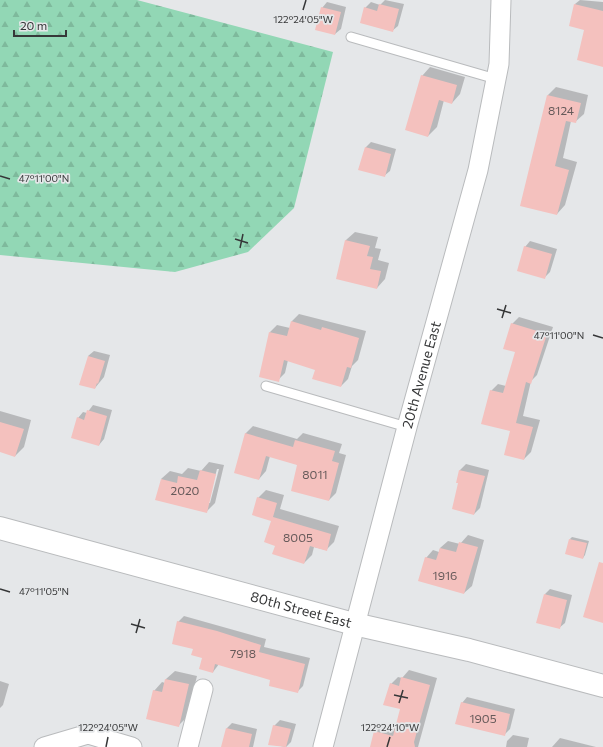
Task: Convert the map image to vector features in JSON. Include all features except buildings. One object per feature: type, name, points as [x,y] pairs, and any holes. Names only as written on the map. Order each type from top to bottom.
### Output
[{"type":"street","name":"20th Avenue East","points":[[323,747],[354,624],[478,170],[499,64],[501,0]]},
{"type":"street","name":"80th Street East","points":[[0,528],[354,624],[469,650],[603,686]]},
{"type":"street","points":[[188,747],[203,689]]},
{"type":"street","points":[[44,747],[88,734],[132,747]]},
{"type":"lane","points":[[351,38],[496,79]]},
{"type":"lane","points":[[266,386],[407,427]]},
{"type":"green space","points":[[0,0],[137,0],[333,52],[294,208],[248,252],[175,272],[0,255]]}]
